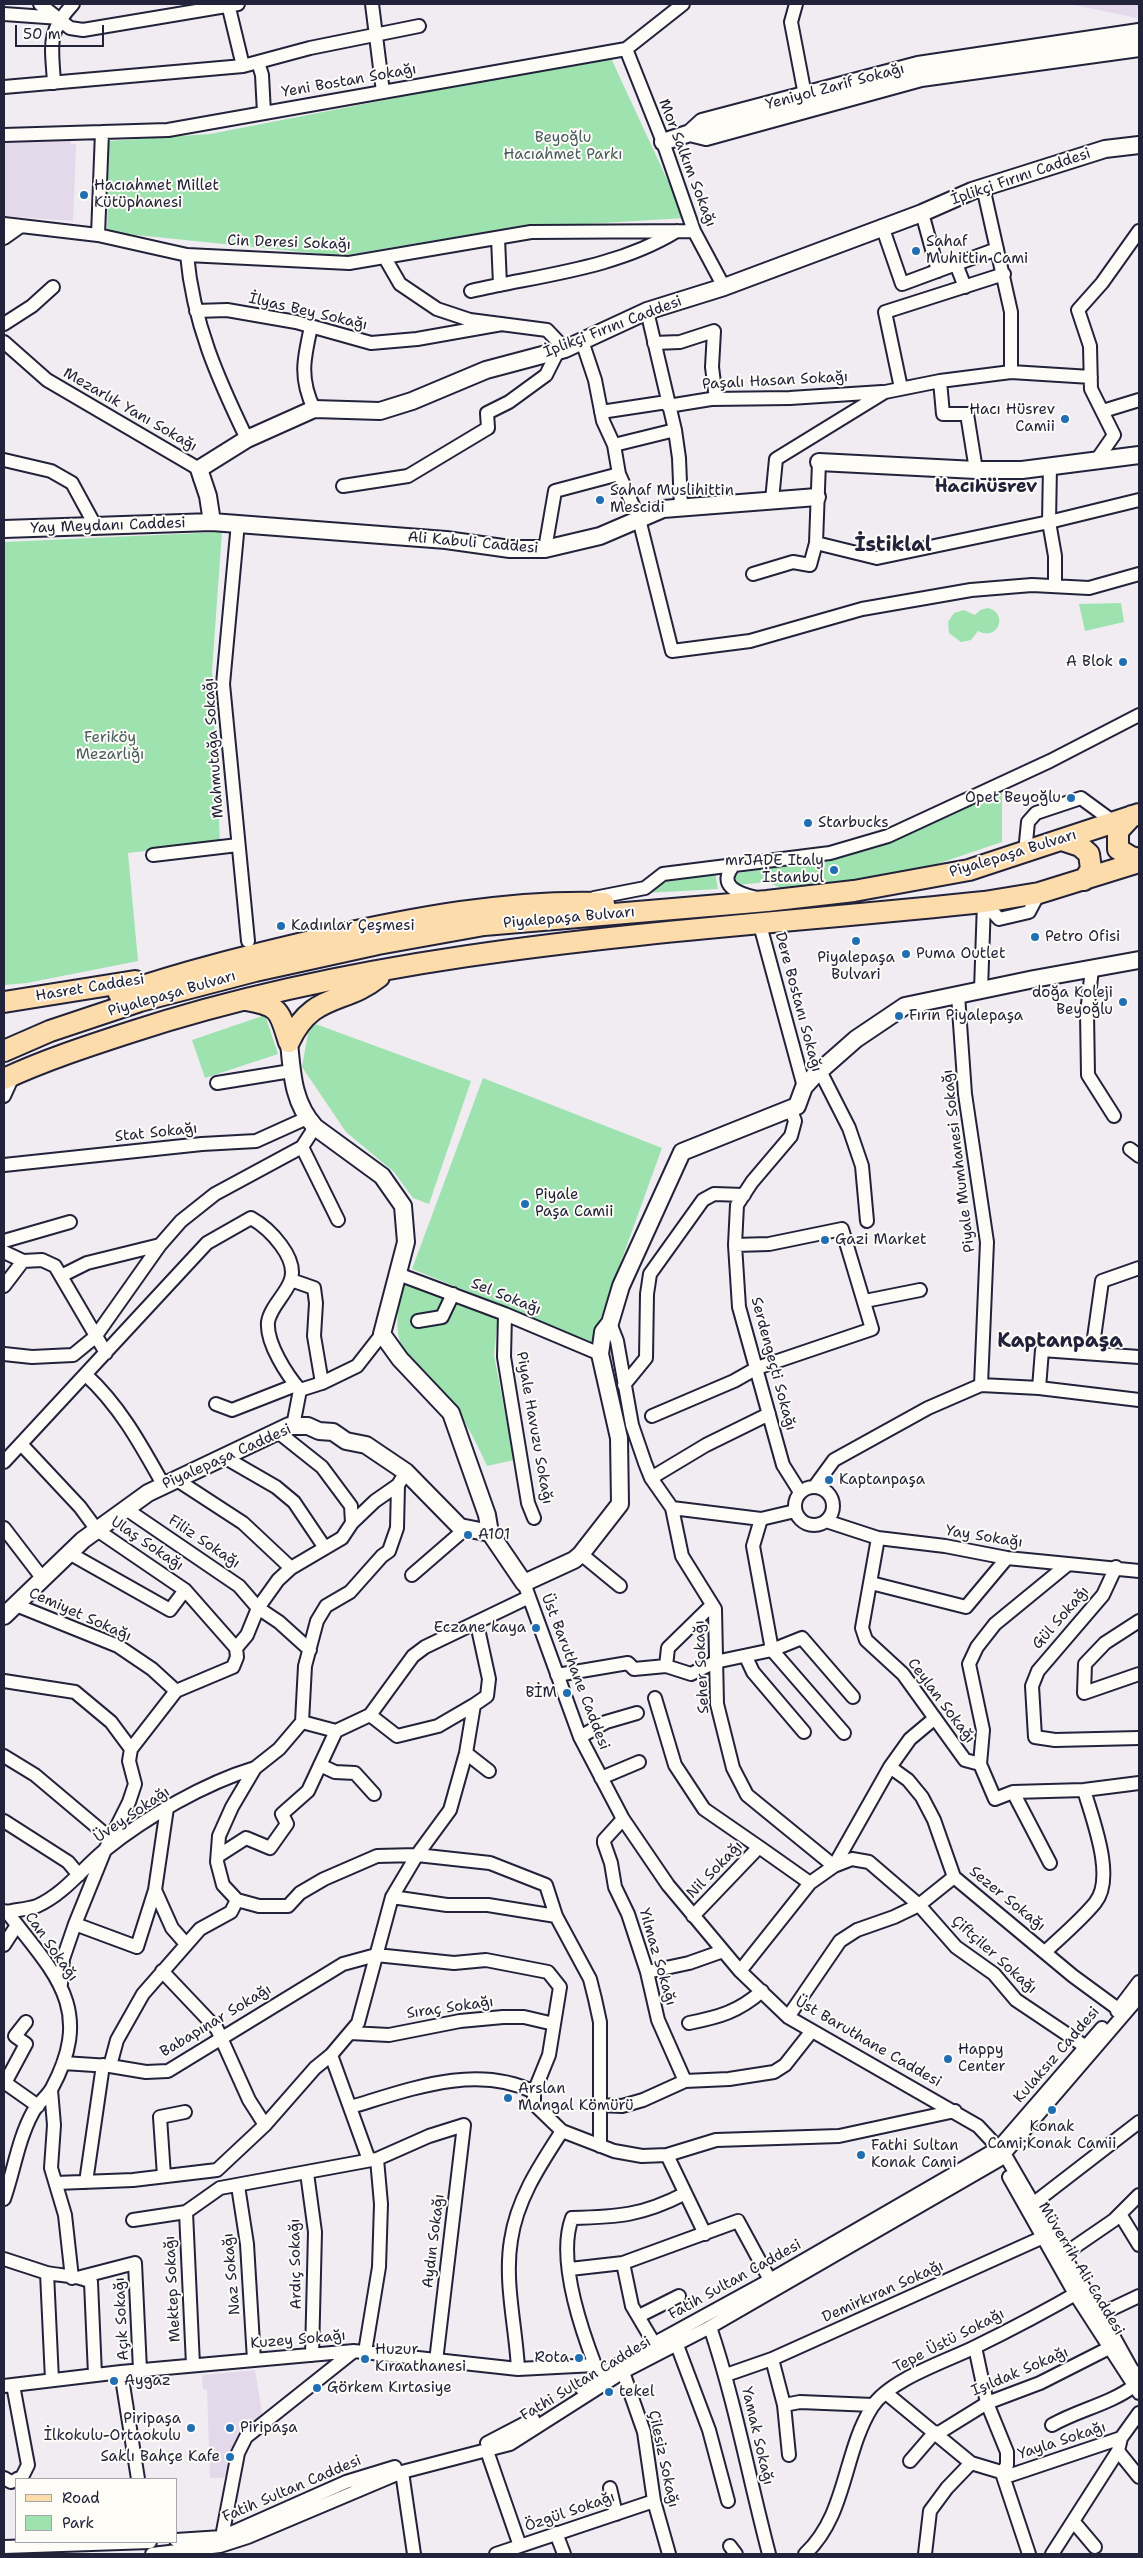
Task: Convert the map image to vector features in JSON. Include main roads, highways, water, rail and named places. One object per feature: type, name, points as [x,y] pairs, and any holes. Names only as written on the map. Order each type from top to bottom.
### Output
[{"type":"main road","name":"Piyalepaşa Bulvarı","points":[[4,1051],[50,1031],[140,1001],[316,957],[484,925],[767,901],[854,891],[969,870],[1129,818]]},
{"type":"main road","points":[[1129,818],[1118,831],[1116,837],[1118,849],[1139,861]]},
{"type":"main road","points":[[1062,840],[1080,846],[1089,854],[1091,869],[1084,880]]},
{"type":"main road","name":"Piyalepaşa Bulvarı","points":[[9,1076],[86,1047],[240,999],[414,963],[541,946],[984,902],[1039,893],[1139,861]]},
{"type":"main road","points":[[4,1042],[83,1006],[177,975],[311,941],[440,915],[500,906],[574,902],[646,905],[674,909]]},
{"type":"main road","points":[[240,999],[268,1004],[279,1012],[290,1042],[297,1026],[319,1005],[369,985],[388,969]]},
{"type":"main road","name":"Hasret Caddesi","points":[[4,1002],[177,975]]},
{"type":"place","name":"Hacıahmet Millet Kütüphanesi","points":[[84,195]]},
{"type":"place","name":"Sahaf Muhittin Cami","points":[[916,251]]},
{"type":"place","name":"Hacı Hüsrev Camii","points":[[1065,419]]},
{"type":"place","name":"Sahaf Muslihittin Mescidi","points":[[600,500]]},
{"type":"place","name":"A Blok","points":[[1123,662]]},
{"type":"place","name":"Opet Beyoğlu","points":[[1071,798]]},
{"type":"place","name":"Starbucks","points":[[808,823]]},
{"type":"place","name":"mrJADE Italy İstanbul","points":[[834,870]]},
{"type":"place","name":"Kadınlar Çeşmesi","points":[[281,926]]},
{"type":"place","name":"Petro Ofisi","points":[[1035,937]]},
{"type":"place","name":"Piyalepaşa Bulvari","points":[[856,941]]},
{"type":"place","name":"Puma Outlet","points":[[906,954]]},
{"type":"place","name":"doğa Koleji Beyoğlu","points":[[1123,1002]]},
{"type":"place","name":"Fırın Piyalepaşa","points":[[899,1016]]},
{"type":"place","name":"Piyale Paşa Camii","points":[[525,1204]]},
{"type":"place","name":"Gazi Market","points":[[825,1240]]},
{"type":"place","name":"Kaptanpaşa","points":[[829,1480]]},
{"type":"place","name":"A101","points":[[468,1535]]},
{"type":"place","name":"Eczane kaya","points":[[536,1628]]},
{"type":"place","name":"BİM","points":[[567,1693]]},
{"type":"place","name":"Happy Center","points":[[948,2059]]},
{"type":"place","name":"Arslan Mangal Kömürü","points":[[508,2098]]},
{"type":"place","name":"Konak Cami;Konak Camii","points":[[1052,2110]]},
{"type":"place","name":"Fathi Sultan Konak Cami","points":[[861,2155]]},
{"type":"place","name":"Rota","points":[[579,2358]]},
{"type":"place","name":"Huzur Kıraathanesi","points":[[365,2359]]},
{"type":"place","name":"Aygaz","points":[[114,2381]]},
{"type":"place","name":"Görkem Kırtasiye","points":[[317,2388]]},
{"type":"place","name":"tekel","points":[[609,2392]]},
{"type":"place","name":"Piripaşa İlkokulu-Ortaokulu","points":[[191,2428]]},
{"type":"place","name":"Piripaşa","points":[[230,2428]]},
{"type":"place","name":"Saklı Bahçe Kafe","points":[[230,2457]]},
{"type":"district","name":"Hacıhüsrev","points":[[986,487]]},
{"type":"district","name":"İstiklal","points":[[893,546]]},
{"type":"district","name":"Kaptanpaşa","points":[[1060,1342]]},
{"type":"park label","name":"Beyoğlu Hacıahmet Parkı","points":[[563,146]]},
{"type":"park label","name":"Feriköy Mezarlığı","points":[[110,746]]}]
